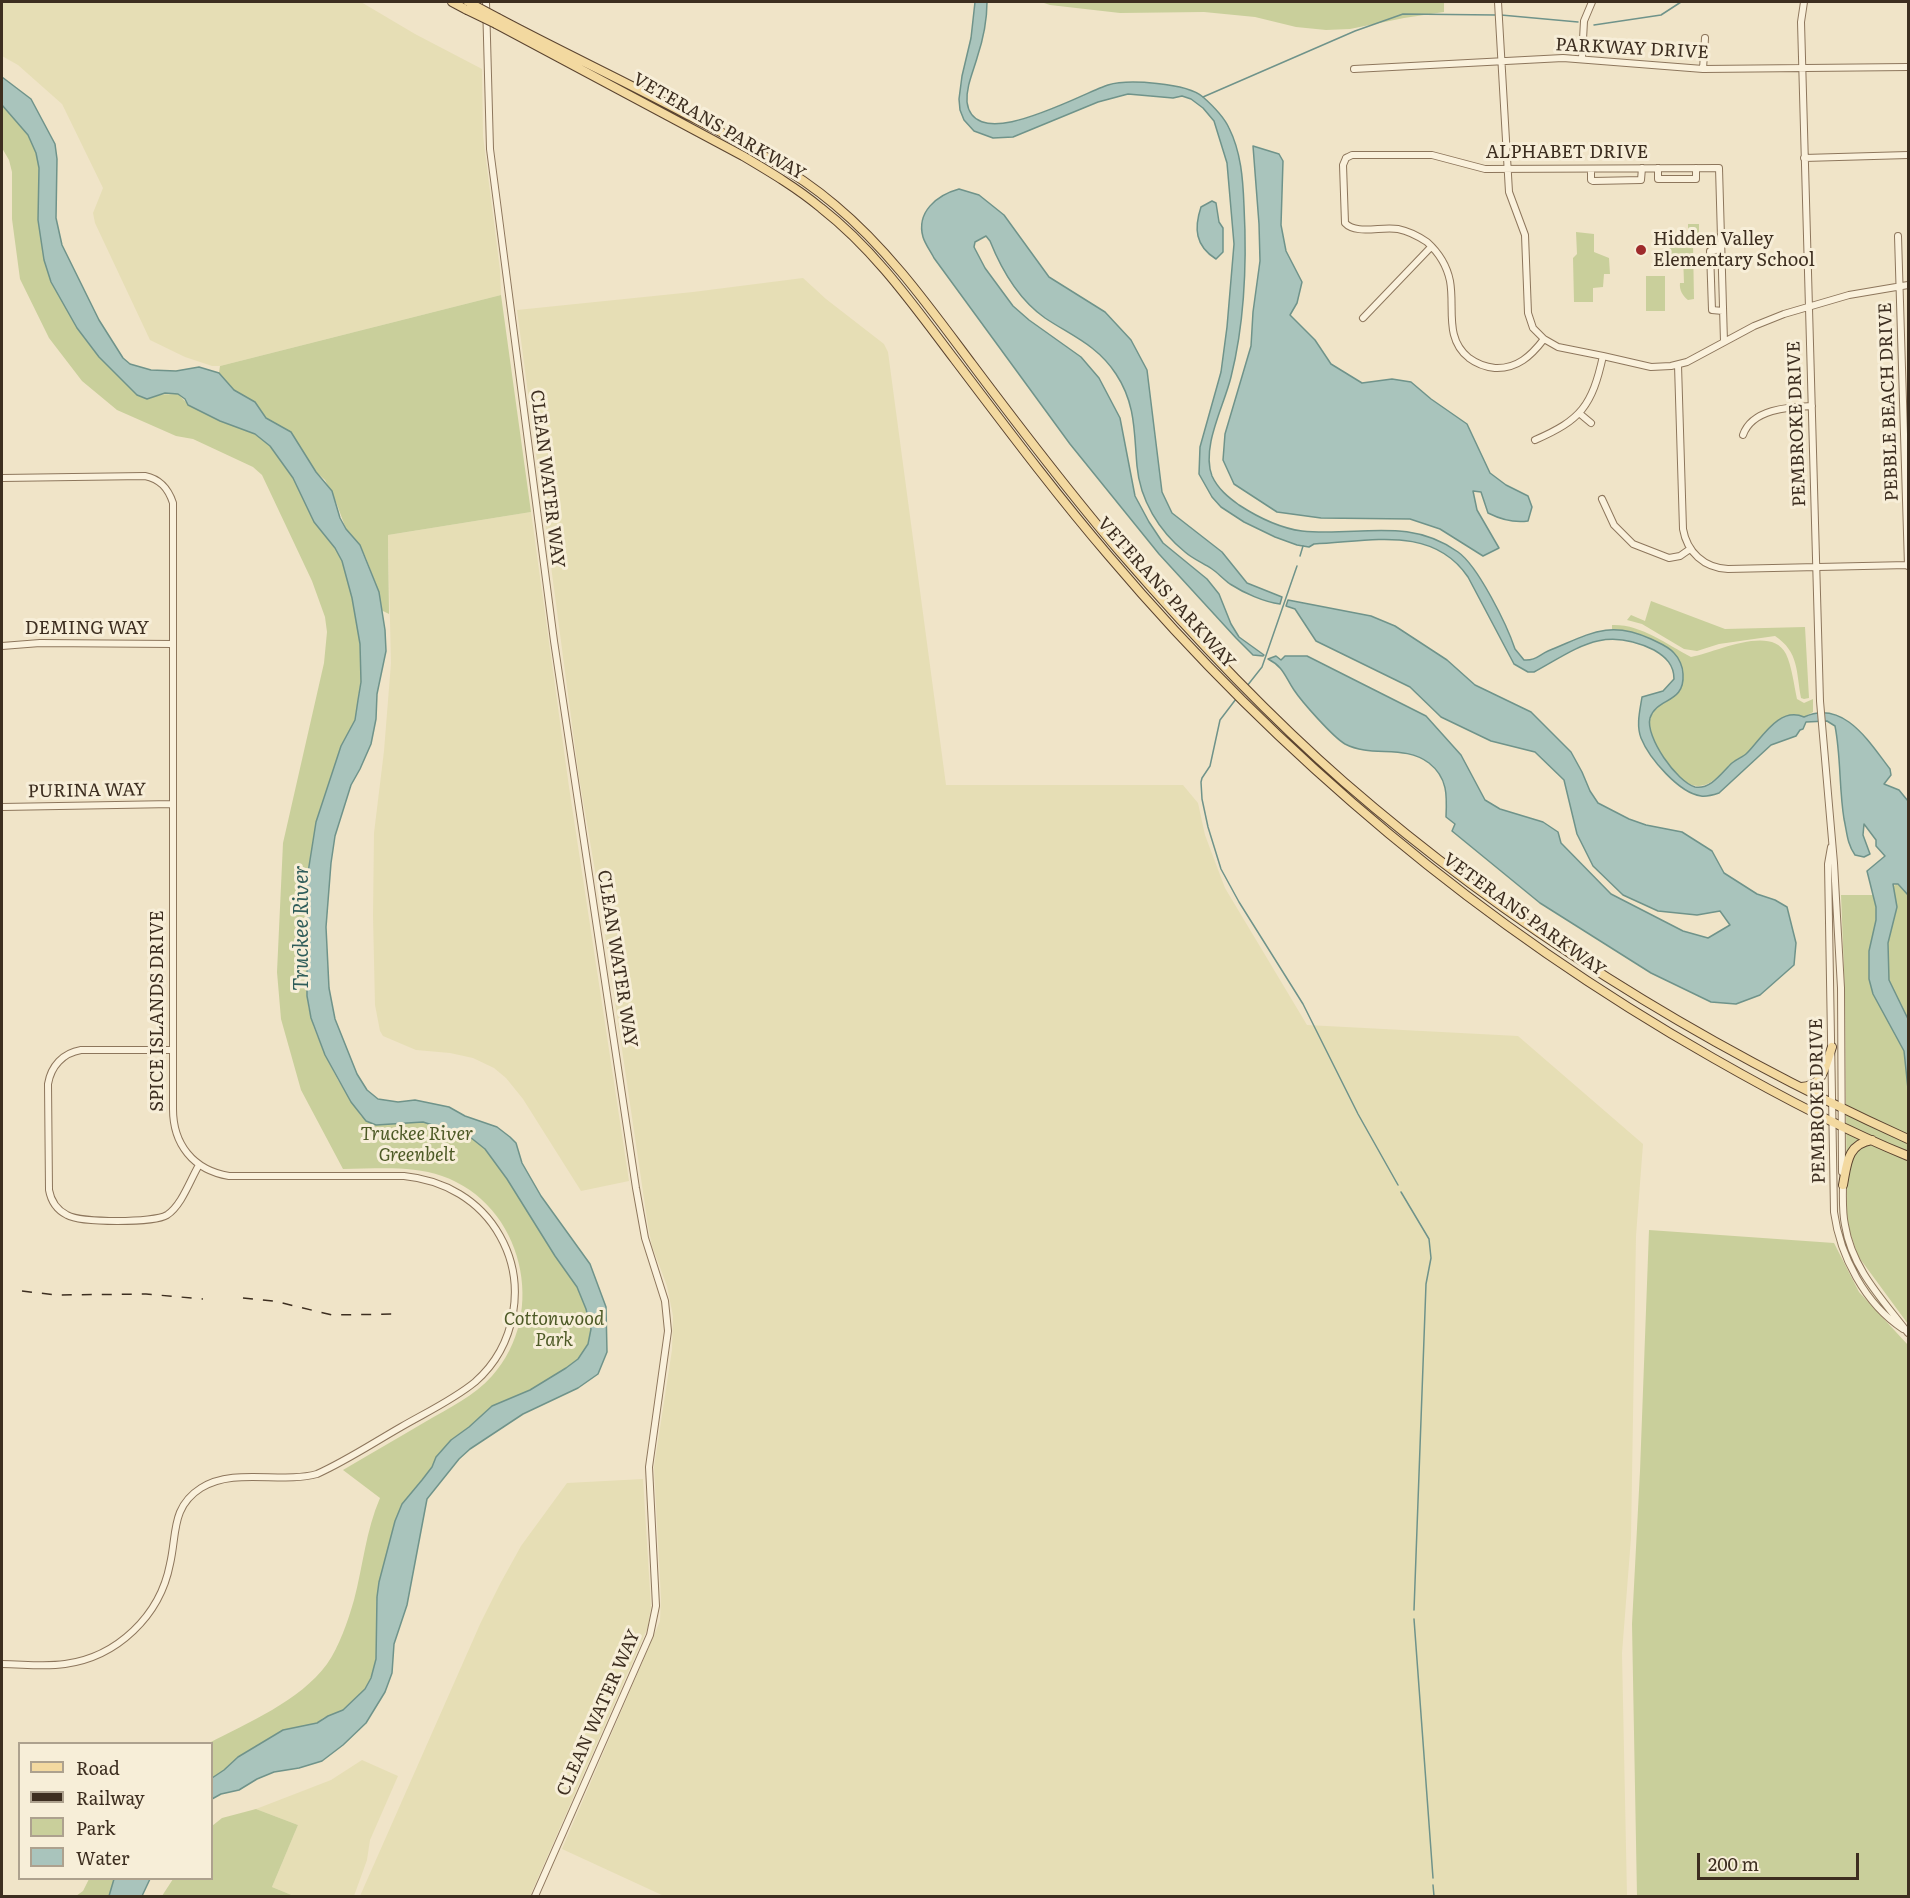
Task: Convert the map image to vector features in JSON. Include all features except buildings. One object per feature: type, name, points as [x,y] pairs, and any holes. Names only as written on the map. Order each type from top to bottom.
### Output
[{"type":"main road","name":"VETERANS PARKWAY","points":[[452,2],[468,6],[758,152],[789,170],[831,201],[891,259],[1071,494],[1181,621],[1254,698],[1344,781],[1427,850],[1502,907],[1582,962],[1671,1016],[1799,1087],[1908,1139]]},
{"type":"main road","name":"VETERANS PARKWAY","points":[[497,21],[743,156],[780,178],[837,221],[882,266],[1061,500],[1173,629],[1248,706],[1338,790],[1421,861],[1575,974],[1673,1036],[1760,1085],[1837,1124],[1908,1155]]},
{"type":"main road","points":[[1799,1087],[1812,1086],[1817,1082],[1822,1075],[1832,1047]]},
{"type":"main road","points":[[1843,1185],[1852,1151],[1857,1144],[1874,1140]]},
{"type":"street","name":"CLEAN WATER WAY","points":[[486,2],[490,149],[554,641],[636,1188],[645,1238],[664,1301],[668,1331],[649,1467],[655,1620],[535,1896]]},
{"type":"street","points":[[1498,2],[1507,170],[1511,200],[1525,235],[1528,313],[1533,328],[1544,339],[1557,347],[1651,367],[1678,365],[1755,326],[1809,306],[1849,295],[1908,285]]},
{"type":"street","points":[[1582,58],[1584,21],[1592,2]]},
{"type":"street","name":"PEMBROKE DRIVE","points":[[1804,2],[1801,22],[1804,158],[1820,701],[1840,959],[1842,1107],[1837,1124],[1834,1212],[1840,1243],[1847,1260],[1881,1310],[1907,1332]]},
{"type":"street","points":[[1703,69],[1705,38]]},
{"type":"street","name":"PARKWAY DRIVE","points":[[1354,69],[1582,58],[1703,69],[1908,67]]},
{"type":"street","name":"ALPHABET DRIVE","points":[[1431,247],[1420,237],[1399,229],[1354,229],[1347,225],[1343,220],[1344,157],[1432,154],[1478,168],[1507,170],[1719,168],[1721,249]]},
{"type":"street","points":[[1804,158],[1908,155]]},
{"type":"street","points":[[1591,169],[1591,180],[1593,181],[1641,180],[1642,168]]},
{"type":"street","points":[[1658,168],[1658,179],[1696,179],[1696,168]]},
{"type":"street","name":"PEBBLE BEACH DRIVE","points":[[1898,236],[1906,380],[1908,565]]},
{"type":"street","points":[[1363,318],[1431,247],[1447,271],[1451,289],[1452,331],[1457,344],[1467,356],[1488,367],[1504,368],[1526,359],[1544,339]]},
{"type":"street","points":[[1723,311],[1712,310],[1710,251],[1721,249],[1723,311],[1724,342]]},
{"type":"street","points":[[1535,440],[1566,425],[1579,413],[1592,394],[1603,357]]},
{"type":"street","points":[[1678,365],[1683,529],[1690,549],[1701,561],[1723,569],[1908,565]]},
{"type":"street","points":[[1743,435],[1749,423],[1771,412],[1783,408],[1812,406]]},
{"type":"street","points":[[1579,413],[1591,423]]},
{"type":"street","name":"SPICE ISLANDS DRIVE","points":[[2,478],[136,476],[151,478],[159,481],[167,490],[173,503],[173,1050],[174,1127],[181,1145],[199,1165],[210,1171],[229,1176],[413,1177],[432,1181],[458,1193],[474,1204],[487,1218],[507,1251],[513,1269],[515,1288],[514,1307],[508,1334],[500,1352],[489,1368],[468,1387],[326,1470],[299,1478],[221,1479],[195,1492],[177,1516],[171,1564],[165,1583],[147,1616],[134,1630],[111,1648],[67,1664],[2,1664]]},
{"type":"street","points":[[1602,499],[1614,525],[1633,544],[1669,558],[1680,556],[1690,549]]},
{"type":"street","name":"DEMING WAY","points":[[2,646],[40,643],[173,644]]},
{"type":"street","name":"PURINA WAY","points":[[2,807],[173,804]]},
{"type":"street","name":"PEMBROKE DRIVE","points":[[1831,846],[1828,864],[1833,1103],[1843,1185],[1845,1226],[1851,1249],[1872,1287],[1907,1332]]},
{"type":"street","points":[[173,1050],[81,1050],[72,1052],[58,1062],[50,1074],[48,1083],[49,1190],[56,1206],[72,1218],[153,1220],[175,1208],[199,1165]]},
{"type":"shaded area","points":[[2,2],[361,2],[415,34],[482,69],[483,136],[500,270],[501,295],[220,366],[212,366],[185,357],[150,340],[95,223],[93,213],[103,188],[62,104],[18,65],[2,56]]},
{"type":"shaded area","points":[[803,278],[884,344],[888,352],[946,785],[1183,785],[1198,803],[1205,835],[1225,888],[1307,1025],[1518,1036],[1643,1144],[1636,1236],[1631,1538],[1622,1653],[1627,1896],[664,1896],[562,1849],[660,1621],[661,1598],[654,1467],[672,1350],[673,1316],[667,1286],[652,1246],[648,1226],[600,900],[579,777],[517,310]]},
{"type":"shaded area","points":[[531,512],[569,787],[629,1181],[581,1191],[523,1099],[506,1078],[494,1068],[473,1058],[416,1050],[383,1036],[375,1005],[374,833],[391,663],[388,535]]},
{"type":"shaded area","points":[[643,1479],[651,1607],[648,1627],[530,1896],[360,1896],[481,1622],[521,1546],[567,1483]]},
{"type":"shaded area","points":[[362,1760],[398,1776],[370,1840],[367,1860],[354,1896],[294,1896],[272,1887],[298,1825],[256,1809],[331,1780]]},
{"type":"green space","points":[[1041,2],[1444,2],[1444,12],[1350,29],[1326,30],[1296,27],[1255,17],[1204,12],[1120,13]]},
{"type":"green space","name":"Truckee River Greenbelt","points":[[2,105],[28,135],[36,153],[39,168],[40,234],[51,282],[84,338],[99,357],[137,395],[178,394],[190,406],[255,434],[270,446],[293,478],[314,522],[335,547],[342,561],[352,598],[360,644],[361,682],[355,720],[341,746],[316,822],[307,879],[308,1006],[314,1028],[338,1080],[361,1116],[376,1125],[423,1122],[470,1137],[485,1149],[577,1287],[591,1329],[588,1344],[578,1359],[530,1390],[492,1406],[451,1440],[402,1504],[395,1521],[379,1582],[376,1659],[371,1678],[365,1689],[343,1710],[323,1718],[318,1723],[283,1730],[238,1757],[213,1777],[213,1742],[211,1742],[272,1710],[303,1689],[327,1664],[339,1642],[354,1600],[368,1535],[380,1498],[343,1470],[461,1401],[485,1383],[510,1350],[520,1322],[523,1292],[519,1263],[508,1235],[492,1210],[470,1190],[442,1176],[418,1170],[393,1168],[343,1169],[301,1090],[281,1019],[277,972],[283,843],[324,663],[327,632],[325,617],[312,581],[262,475],[253,467],[193,439],[176,436],[117,410],[82,381],[49,338],[20,279],[12,219],[12,172],[9,160],[2,148]]},
{"type":"green space","points":[[1688,224],[1699,224],[1699,238],[1693,244],[1694,299],[1688,300],[1680,288],[1680,283],[1684,283],[1683,255],[1669,255],[1669,243],[1688,240]]},
{"type":"green space","points":[[1576,232],[1594,234],[1594,252],[1609,258],[1610,274],[1604,274],[1603,287],[1593,288],[1593,302],[1574,302],[1573,258],[1577,254]]},
{"type":"green space","points":[[1646,276],[1665,276],[1665,311],[1646,311]]},
{"type":"green space","points":[[501,295],[531,512],[388,535],[389,614],[381,610],[379,592],[366,558],[360,545],[346,529],[325,480],[316,472],[291,432],[266,418],[261,410],[234,390],[219,373],[220,366]]},
{"type":"green space","points":[[1651,601],[1725,629],[1805,627],[1809,698],[1801,698],[1795,663],[1783,642],[1775,636],[1719,644],[1697,651],[1684,649],[1642,624],[1627,620],[1631,615],[1645,621]]},
{"type":"green space","points":[[1612,625],[1643,631],[1691,657],[1756,641],[1768,641],[1779,645],[1788,659],[1797,699],[1804,703],[1813,699],[1813,712],[1804,717],[1795,715],[1779,720],[1747,753],[1711,782],[1699,786],[1686,782],[1665,760],[1650,730],[1653,712],[1673,697],[1682,685],[1682,674],[1678,663],[1670,653],[1648,638],[1635,633],[1612,630]]},
{"type":"green space","points":[[1897,884],[1908,894],[1908,1324],[1858,1256],[1847,1223],[1845,996],[1841,895],[1878,895]]},
{"type":"green space","points":[[1649,1230],[1834,1243],[1859,1292],[1908,1345],[1908,1896],[1637,1896],[1632,1624]]},
{"type":"green space","points":[[256,1809],[298,1825],[272,1887],[294,1896],[162,1896],[172,1880],[213,1880],[213,1825],[222,1818]]},
{"type":"green space","points":[[88,1880],[114,1880],[109,1896],[76,1896],[83,1891]]},
{"type":"water","points":[[975,2],[987,2],[983,37],[968,91],[967,102],[974,117],[988,123],[1008,122],[1030,117],[1108,85],[1143,82],[1171,85],[1195,92],[1214,107],[1229,128],[1239,156],[1243,186],[1244,292],[1236,356],[1211,440],[1209,465],[1214,481],[1231,499],[1262,518],[1294,530],[1401,531],[1420,534],[1439,541],[1458,552],[1474,570],[1499,611],[1515,649],[1524,660],[1534,659],[1587,635],[1610,630],[1636,633],[1666,647],[1676,655],[1680,663],[1683,671],[1682,684],[1675,696],[1654,711],[1650,718],[1652,736],[1672,768],[1680,777],[1695,787],[1711,783],[1732,763],[1747,753],[1772,725],[1787,716],[1831,714],[1843,718],[1864,736],[1890,769],[1891,775],[1884,784],[1899,790],[1908,801],[1908,895],[1898,884],[1893,884],[1897,907],[1888,943],[1889,980],[1908,1019],[1908,1089],[1904,1051],[1873,994],[1869,979],[1869,951],[1876,920],[1876,907],[1867,871],[1885,856],[1876,846],[1876,840],[1864,824],[1863,835],[1870,854],[1864,857],[1855,855],[1850,847],[1842,808],[1835,726],[1827,721],[1806,722],[1796,736],[1771,745],[1719,793],[1701,796],[1692,793],[1674,782],[1651,755],[1641,738],[1639,718],[1642,697],[1663,691],[1674,679],[1673,670],[1668,662],[1654,650],[1636,643],[1605,640],[1578,648],[1534,672],[1528,672],[1514,664],[1468,577],[1453,560],[1436,549],[1398,540],[1314,544],[1309,547],[1297,545],[1244,522],[1221,507],[1212,497],[1199,474],[1200,447],[1221,372],[1234,244],[1227,163],[1214,121],[1203,108],[1191,99],[1182,96],[1173,98],[1128,94],[1098,102],[1013,137],[993,138],[974,131],[964,120],[959,99],[971,38]]},
{"type":"water","points":[[2,77],[31,99],[55,144],[56,218],[62,245],[99,320],[123,358],[130,364],[151,370],[176,371],[199,367],[219,373],[234,390],[255,402],[266,418],[291,432],[316,472],[332,491],[340,518],[360,545],[379,592],[386,651],[377,694],[376,719],[371,744],[351,785],[335,836],[331,863],[326,927],[329,988],[335,1019],[357,1074],[367,1090],[378,1099],[398,1102],[415,1100],[449,1107],[465,1116],[497,1127],[516,1143],[522,1163],[541,1196],[590,1264],[606,1307],[607,1352],[598,1374],[578,1388],[523,1414],[470,1449],[459,1459],[427,1499],[407,1605],[394,1644],[392,1673],[385,1692],[366,1723],[322,1761],[274,1772],[239,1790],[213,1798],[213,1777],[238,1757],[283,1730],[317,1723],[343,1710],[365,1689],[371,1678],[376,1659],[379,1582],[395,1521],[402,1504],[451,1440],[492,1406],[530,1390],[578,1359],[588,1344],[591,1329],[577,1287],[485,1149],[470,1137],[423,1122],[376,1125],[366,1121],[351,1102],[325,1055],[311,1018],[307,996],[307,879],[316,822],[341,746],[355,720],[361,682],[360,644],[352,598],[342,561],[335,548],[314,522],[293,478],[270,446],[255,434],[220,421],[188,405],[185,399],[178,394],[165,393],[147,399],[137,395],[99,357],[77,328],[51,282],[44,260],[38,220],[39,168],[36,153],[28,135],[2,105]]},
{"type":"water","points":[[1253,146],[1279,154],[1283,161],[1281,225],[1286,251],[1302,282],[1297,303],[1290,315],[1315,340],[1331,364],[1362,383],[1392,379],[1411,382],[1467,424],[1490,473],[1506,485],[1528,496],[1532,507],[1528,521],[1503,519],[1488,513],[1481,492],[1473,491],[1477,510],[1499,548],[1483,556],[1440,529],[1410,519],[1321,518],[1277,512],[1234,484],[1223,460],[1225,434],[1251,346],[1260,261]]},
{"type":"water","points":[[959,189],[979,195],[1004,215],[1049,277],[1105,312],[1131,340],[1147,370],[1162,492],[1172,513],[1222,552],[1247,583],[1282,597],[1280,604],[1254,597],[1230,584],[1188,554],[1159,525],[1142,491],[1131,408],[1123,385],[1116,374],[1092,348],[1045,318],[1027,302],[1006,274],[986,236],[975,242],[974,247],[985,268],[1013,306],[1081,357],[1099,378],[1120,418],[1135,496],[1149,522],[1163,543],[1207,579],[1219,594],[1239,637],[1263,656],[1253,655],[1159,554],[1070,444],[934,258],[923,237],[923,220],[926,212],[936,200]]},
{"type":"water","points":[[1212,201],[1216,203],[1219,222],[1223,228],[1223,252],[1216,259],[1200,242],[1197,229],[1201,207]]},
{"type":"water","points":[[1288,600],[1371,616],[1395,626],[1447,660],[1475,685],[1531,712],[1571,752],[1598,803],[1646,825],[1682,832],[1712,851],[1724,873],[1757,894],[1787,907],[1796,943],[1794,965],[1760,995],[1736,1004],[1711,1002],[1651,973],[1540,903],[1452,831],[1455,824],[1446,817],[1446,795],[1443,781],[1429,763],[1409,754],[1366,750],[1345,744],[1318,719],[1298,695],[1281,669],[1268,659],[1276,656],[1281,660],[1285,656],[1307,656],[1426,716],[1461,755],[1485,800],[1500,809],[1543,822],[1558,832],[1561,843],[1611,894],[1683,931],[1708,938],[1730,925],[1720,911],[1697,915],[1658,911],[1623,895],[1593,866],[1577,834],[1564,780],[1535,752],[1491,741],[1441,717],[1410,687],[1316,641],[1295,609],[1286,606]]},
{"type":"water","points":[[113,1880],[150,1880],[142,1896],[109,1896]]},
{"type":"waterway","points":[[1594,25],[1661,15],[1681,2]]},
{"type":"waterway","points":[[1203,97],[1355,31],[1403,14],[1496,15]]},
{"type":"waterway","points":[[1501,15],[1578,22]]},
{"type":"waterway","points":[[1300,556],[1303,546]]},
{"type":"waterway","points":[[1247,686],[1262,667],[1297,566]]},
{"type":"waterway","points":[[1236,699],[1220,720],[1210,766],[1201,782],[1208,827],[1221,869],[1303,1004],[1358,1114],[1398,1185]]},
{"type":"waterway","points":[[1401,1192],[1429,1239],[1431,1258],[1426,1284],[1414,1610]]},
{"type":"waterway","points":[[1414,1619],[1433,1878]]},
{"type":"waterway","points":[[1433,1885],[1434,1896]]},
{"type":"railway","points":[[22,1291],[57,1295],[146,1294],[203,1299]]},
{"type":"railway","points":[[243,1298],[274,1301],[332,1315],[395,1314]]},
{"type":"place","name":"Hidden Valley Elementary School","points":[[1641,250]]},
{"type":"water label","name":"Truckee River","points":[[302,928]]},
{"type":"park label","name":"Cottonwood Park","points":[[554,1330]]}]
